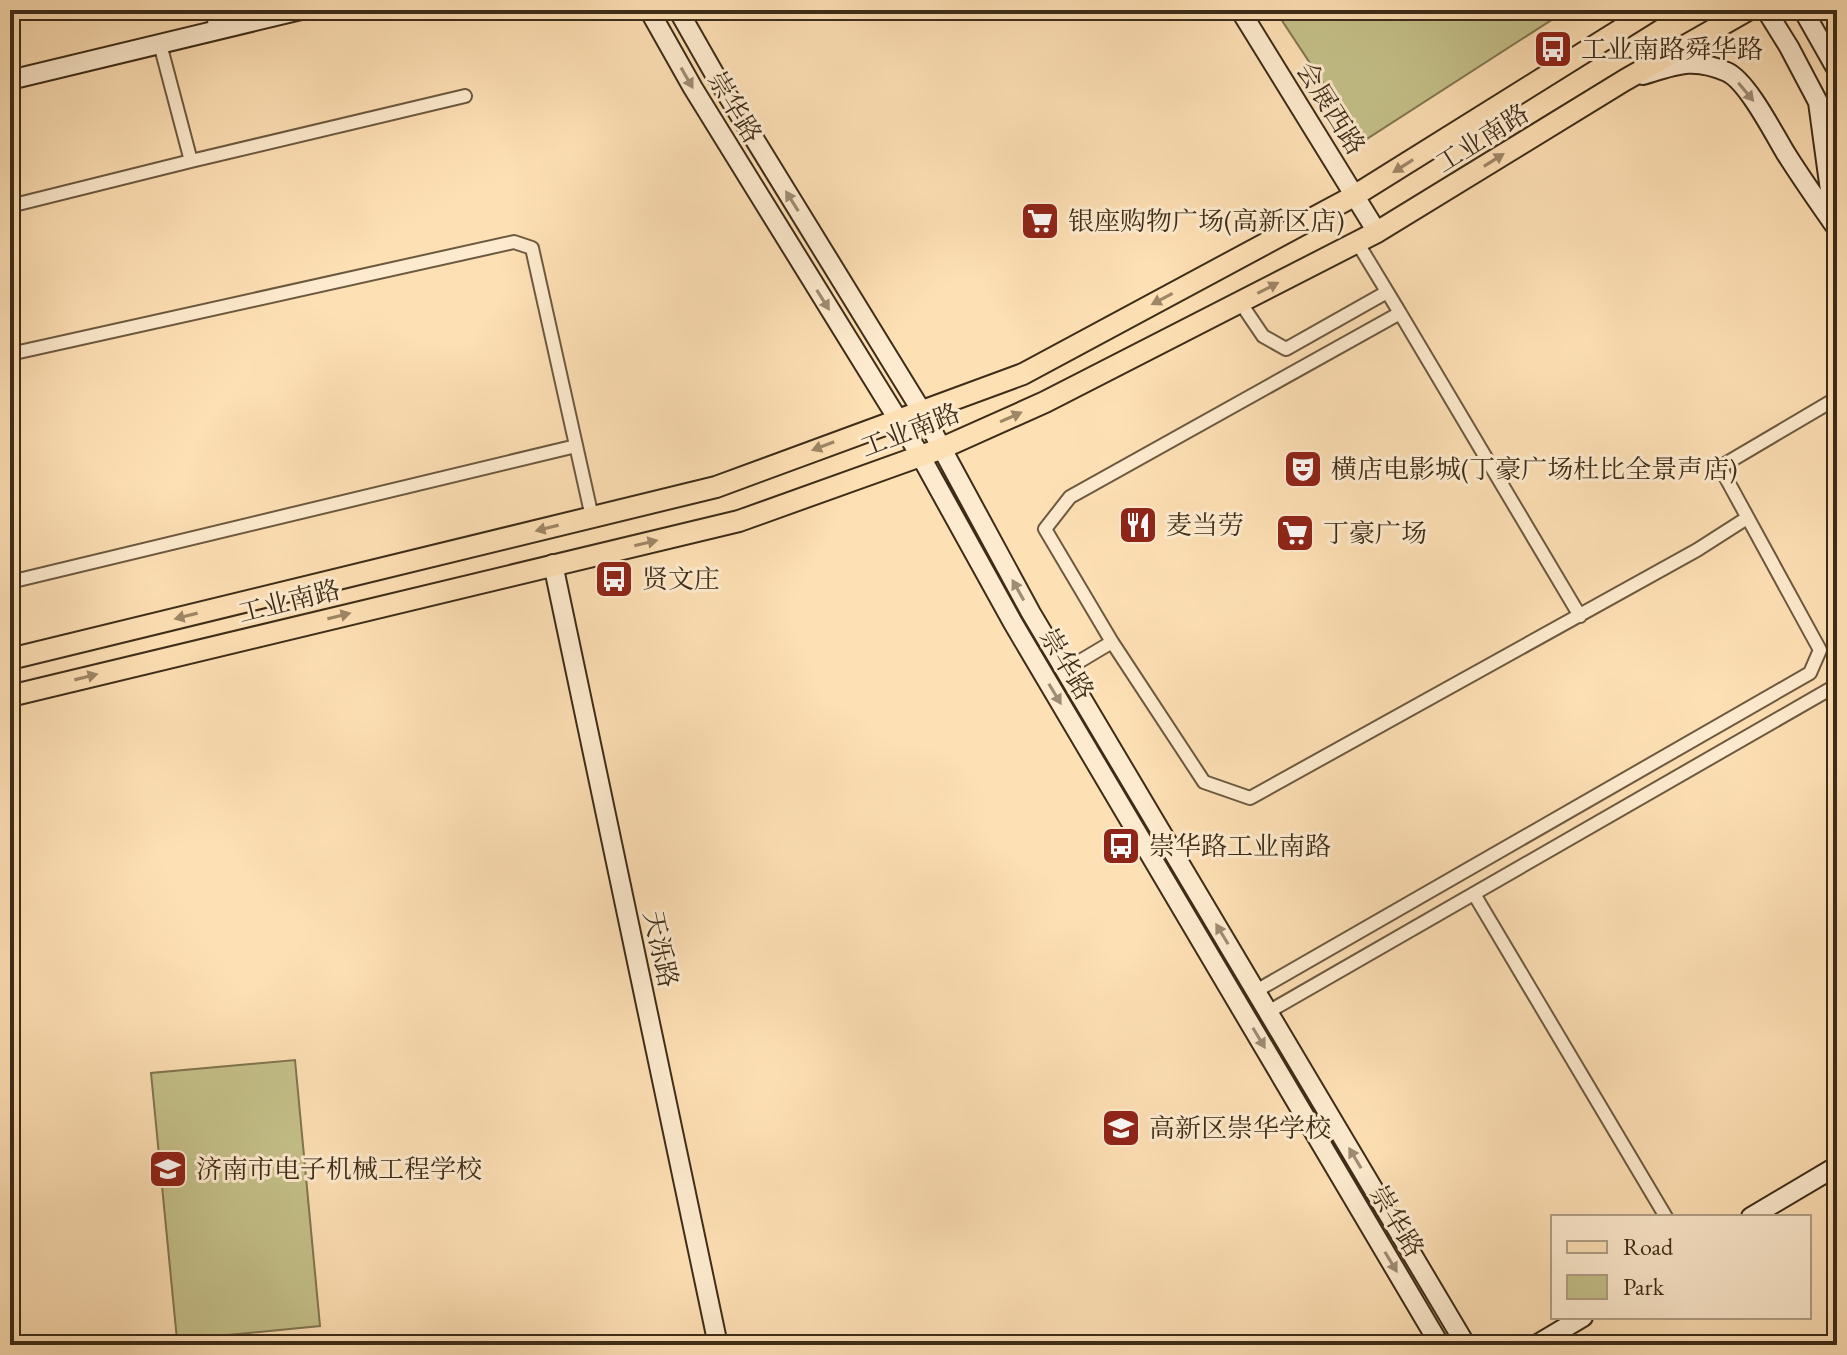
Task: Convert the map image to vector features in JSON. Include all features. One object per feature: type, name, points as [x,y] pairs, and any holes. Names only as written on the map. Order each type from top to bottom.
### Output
[{"type":"main road","points":[[10,80],[301,10]]},
{"type":"main road","name":"崇华路","points":[[649,10],[693,88],[896,419],[930,452],[1065,670],[1466,1345]]},
{"type":"main road","name":"崇华路","points":[[678,10],[921,410],[930,452],[1021,636],[1440,1345]]},
{"type":"main road","name":"会展西路","points":[[1240,10],[1377,232]]},
{"type":"main road","name":"工业南路","points":[[10,659],[716,487],[1023,374],[1354,196],[1652,10]]},
{"type":"main road","name":"工业南路","points":[[10,696],[739,521],[930,452],[1045,402],[1377,232],[1625,80],[1748,10]]},
{"type":"main road","points":[[1766,10],[1818,102],[1836,228]]},
{"type":"main road","points":[[1803,10],[1837,70]]},
{"type":"main road","points":[[1625,80],[1685,62],[1730,73],[1757,105],[1836,228]]},
{"type":"main road","points":[[1829,174],[1837,152]]},
{"type":"main road","name":"天泺路","points":[[553,564],[718,1345]]},
{"type":"main road","points":[[1754,1215],[1837,1166]]},
{"type":"main road","points":[[1536,1345],[1580,1319]]},
{"type":"street","points":[[212,10],[216,30]]},
{"type":"street","points":[[160,44],[191,161]]},
{"type":"street","points":[[10,206],[465,96]]},
{"type":"street","points":[[10,354],[514,242],[532,248],[592,517]]},
{"type":"street","points":[[1357,242],[1580,616]]},
{"type":"street","points":[[1240,302],[1263,336],[1286,349],[1387,292]]},
{"type":"street","points":[[1400,313],[1070,497],[1045,529],[1112,642],[1204,782],[1250,798],[1580,616],[1747,518]]},
{"type":"street","points":[[1256,991],[1810,673],[1820,650],[1720,467],[1837,398]]},
{"type":"street","points":[[10,582],[576,446]]},
{"type":"street","points":[[1065,670],[1112,642]]},
{"type":"street","points":[[1268,1012],[1837,685]]},
{"type":"street","points":[[1474,894],[1665,1215]]},
{"type":"green space","points":[[1275,10],[1567,10],[1362,142]]},
{"type":"green space","points":[[295,1060],[320,1326],[177,1340],[151,1073]]},
{"type":"place","name":"工业南路舜华路","points":[[1553,49]]},
{"type":"place","name":"银座购物广场(高新区店)","points":[[1040,221]]},
{"type":"place","name":"横店电影城(丁豪广场杜比全景声店)","points":[[1303,469]]},
{"type":"place","name":"麦当劳","points":[[1138,525]]},
{"type":"place","name":"丁豪广场","points":[[1295,533]]},
{"type":"place","name":"贤文庄","points":[[614,579]]},
{"type":"place","name":"崇华路工业南路","points":[[1121,846]]},
{"type":"place","name":"高新区崇华学校","points":[[1121,1128]]},
{"type":"place","name":"济南市电子机械工程学校","points":[[168,1169]]}]
